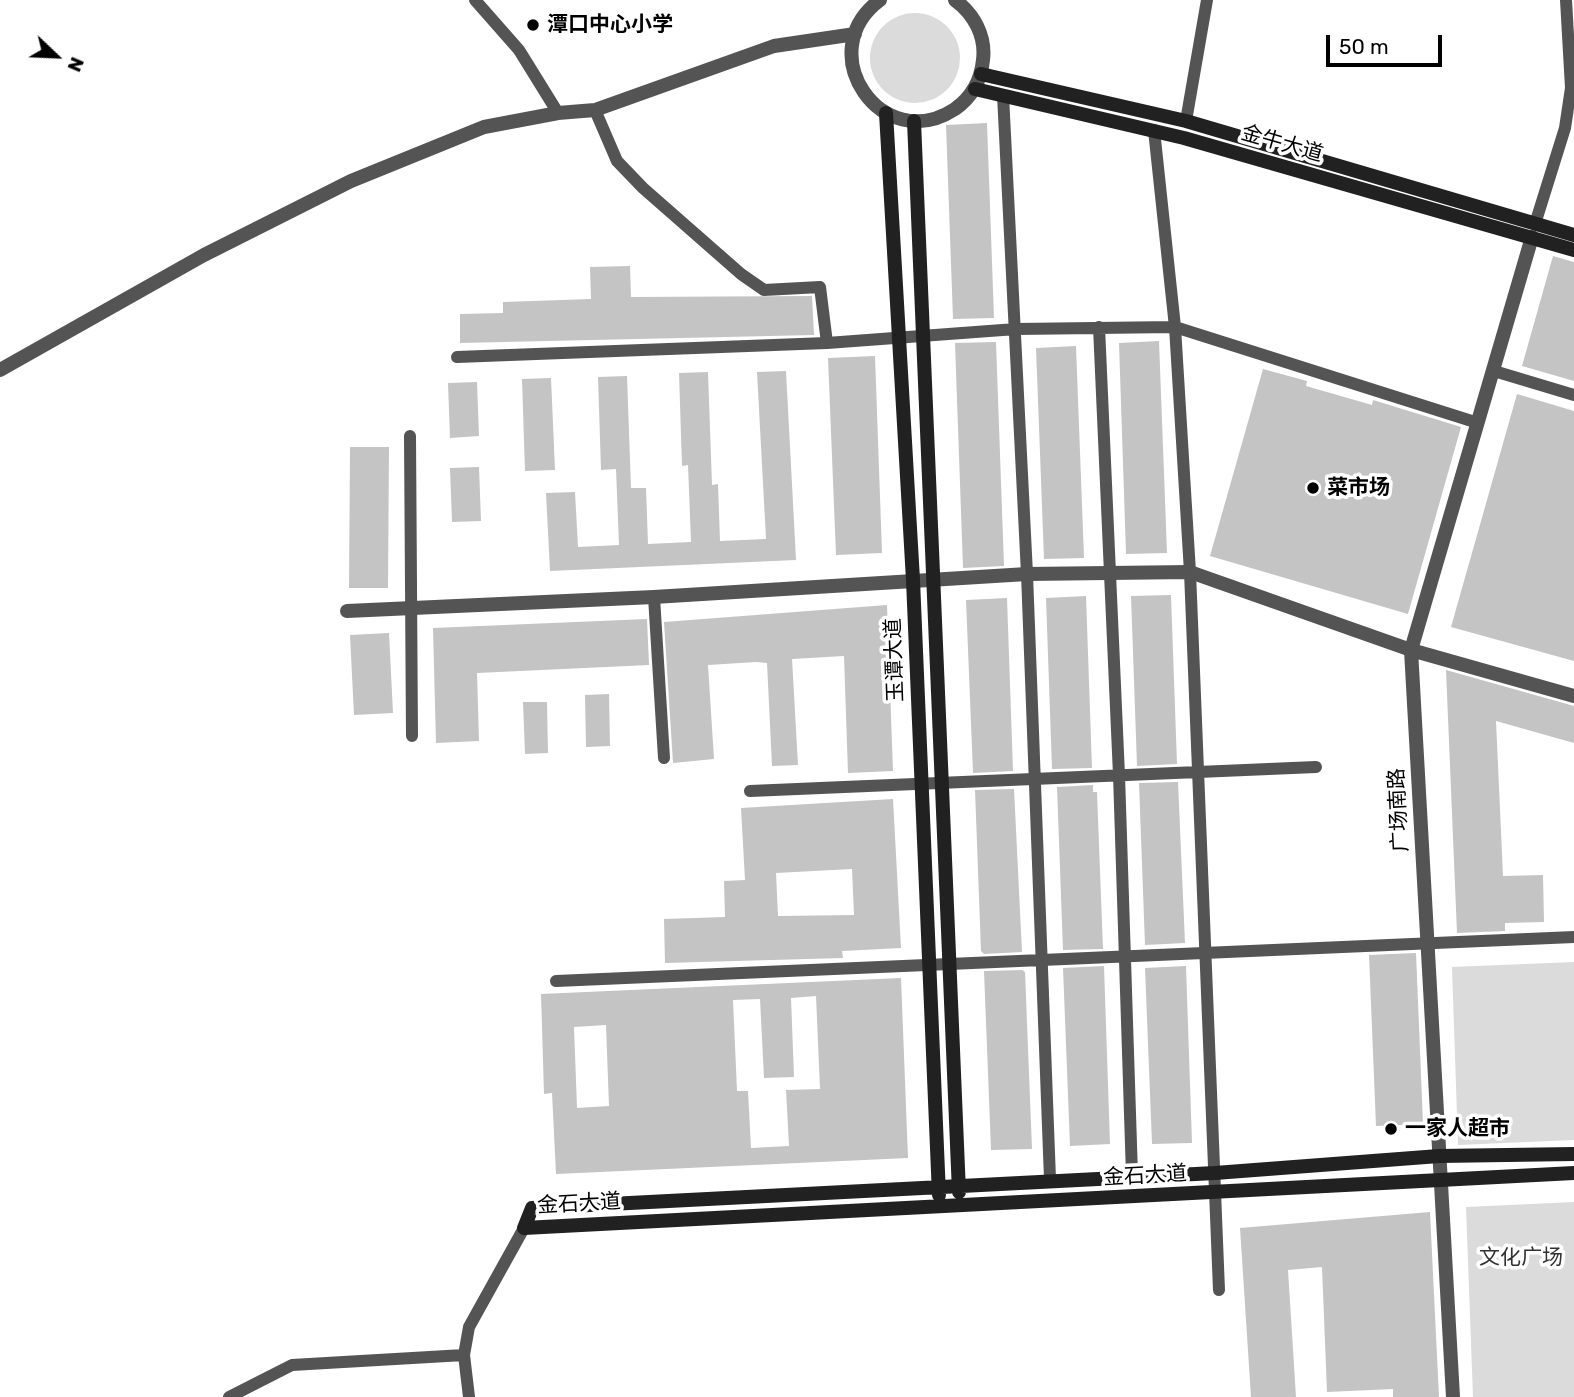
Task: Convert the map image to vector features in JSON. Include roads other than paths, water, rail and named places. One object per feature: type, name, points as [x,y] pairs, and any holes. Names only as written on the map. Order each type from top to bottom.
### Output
[{"type":"main road","name":"金牛大道","points":[[981,74],[1186,121],[1534,231],[1574,250]]},
{"type":"main road","name":"金牛大道","points":[[975,89],[1154,130],[1534,231],[1574,236]]},
{"type":"main road","name":"玉谭大道","points":[[886,113],[913,580],[940,1205]]},
{"type":"main road","name":"玉谭大道","points":[[914,121],[960,1204]]},
{"type":"main road","name":"金石大道","points":[[1574,1154],[1439,1156],[1215,1173],[1050,1179],[532,1208],[524,1228],[960,1204],[1217,1194],[1574,1173]]},
{"type":"street","points":[[475,0],[519,50],[558,113]]},
{"type":"street","points":[[880,0],[868,11],[855,34],[851,60],[859,85],[875,106],[886,113],[914,121],[945,115],[975,89],[981,74],[984,55],[979,32],[968,12],[955,0]]},
{"type":"street","points":[[1186,121],[1207,0]]},
{"type":"street","points":[[1534,231],[1565,128],[1571,88],[1566,0]]},
{"type":"street","points":[[0,370],[204,255],[351,181],[484,127],[558,113],[595,110],[774,46],[855,34]]},
{"type":"street","points":[[1003,95],[1027,574],[1050,1179]]},
{"type":"street","points":[[595,110],[617,161],[643,188],[741,274],[764,290],[820,287],[827,343]]},
{"type":"street","points":[[1154,130],[1175,327],[1190,572],[1219,1290]]},
{"type":"street","name":"广场南路","points":[[1452,1397],[1411,650],[1534,231]]},
{"type":"street","points":[[1099,327],[1119,775],[1132,1175]]},
{"type":"street","points":[[457,357],[827,343],[1016,329],[1175,327],[1478,423]]},
{"type":"street","points":[[1494,371],[1574,395]]},
{"type":"street","points":[[410,436],[412,736]]},
{"type":"street","points":[[347,611],[654,597],[934,578],[1190,572],[1411,650],[1574,696]]},
{"type":"street","points":[[654,597],[664,758]]},
{"type":"street","points":[[750,791],[1316,767]]},
{"type":"street","points":[[556,981],[1574,937]]},
{"type":"street","points":[[469,1397],[464,1355],[474,1315],[524,1228]]},
{"type":"street","points":[[229,1397],[292,1365],[464,1355]]},
{"type":"place","name":"潭口中心小学","points":[[533,25]]},
{"type":"place","name":"菜市场","points":[[1313,488]]},
{"type":"place","name":"一家人超市","points":[[1391,1129]]},
{"type":"park label","name":"文化广场","points":[[1521,1258]]}]
